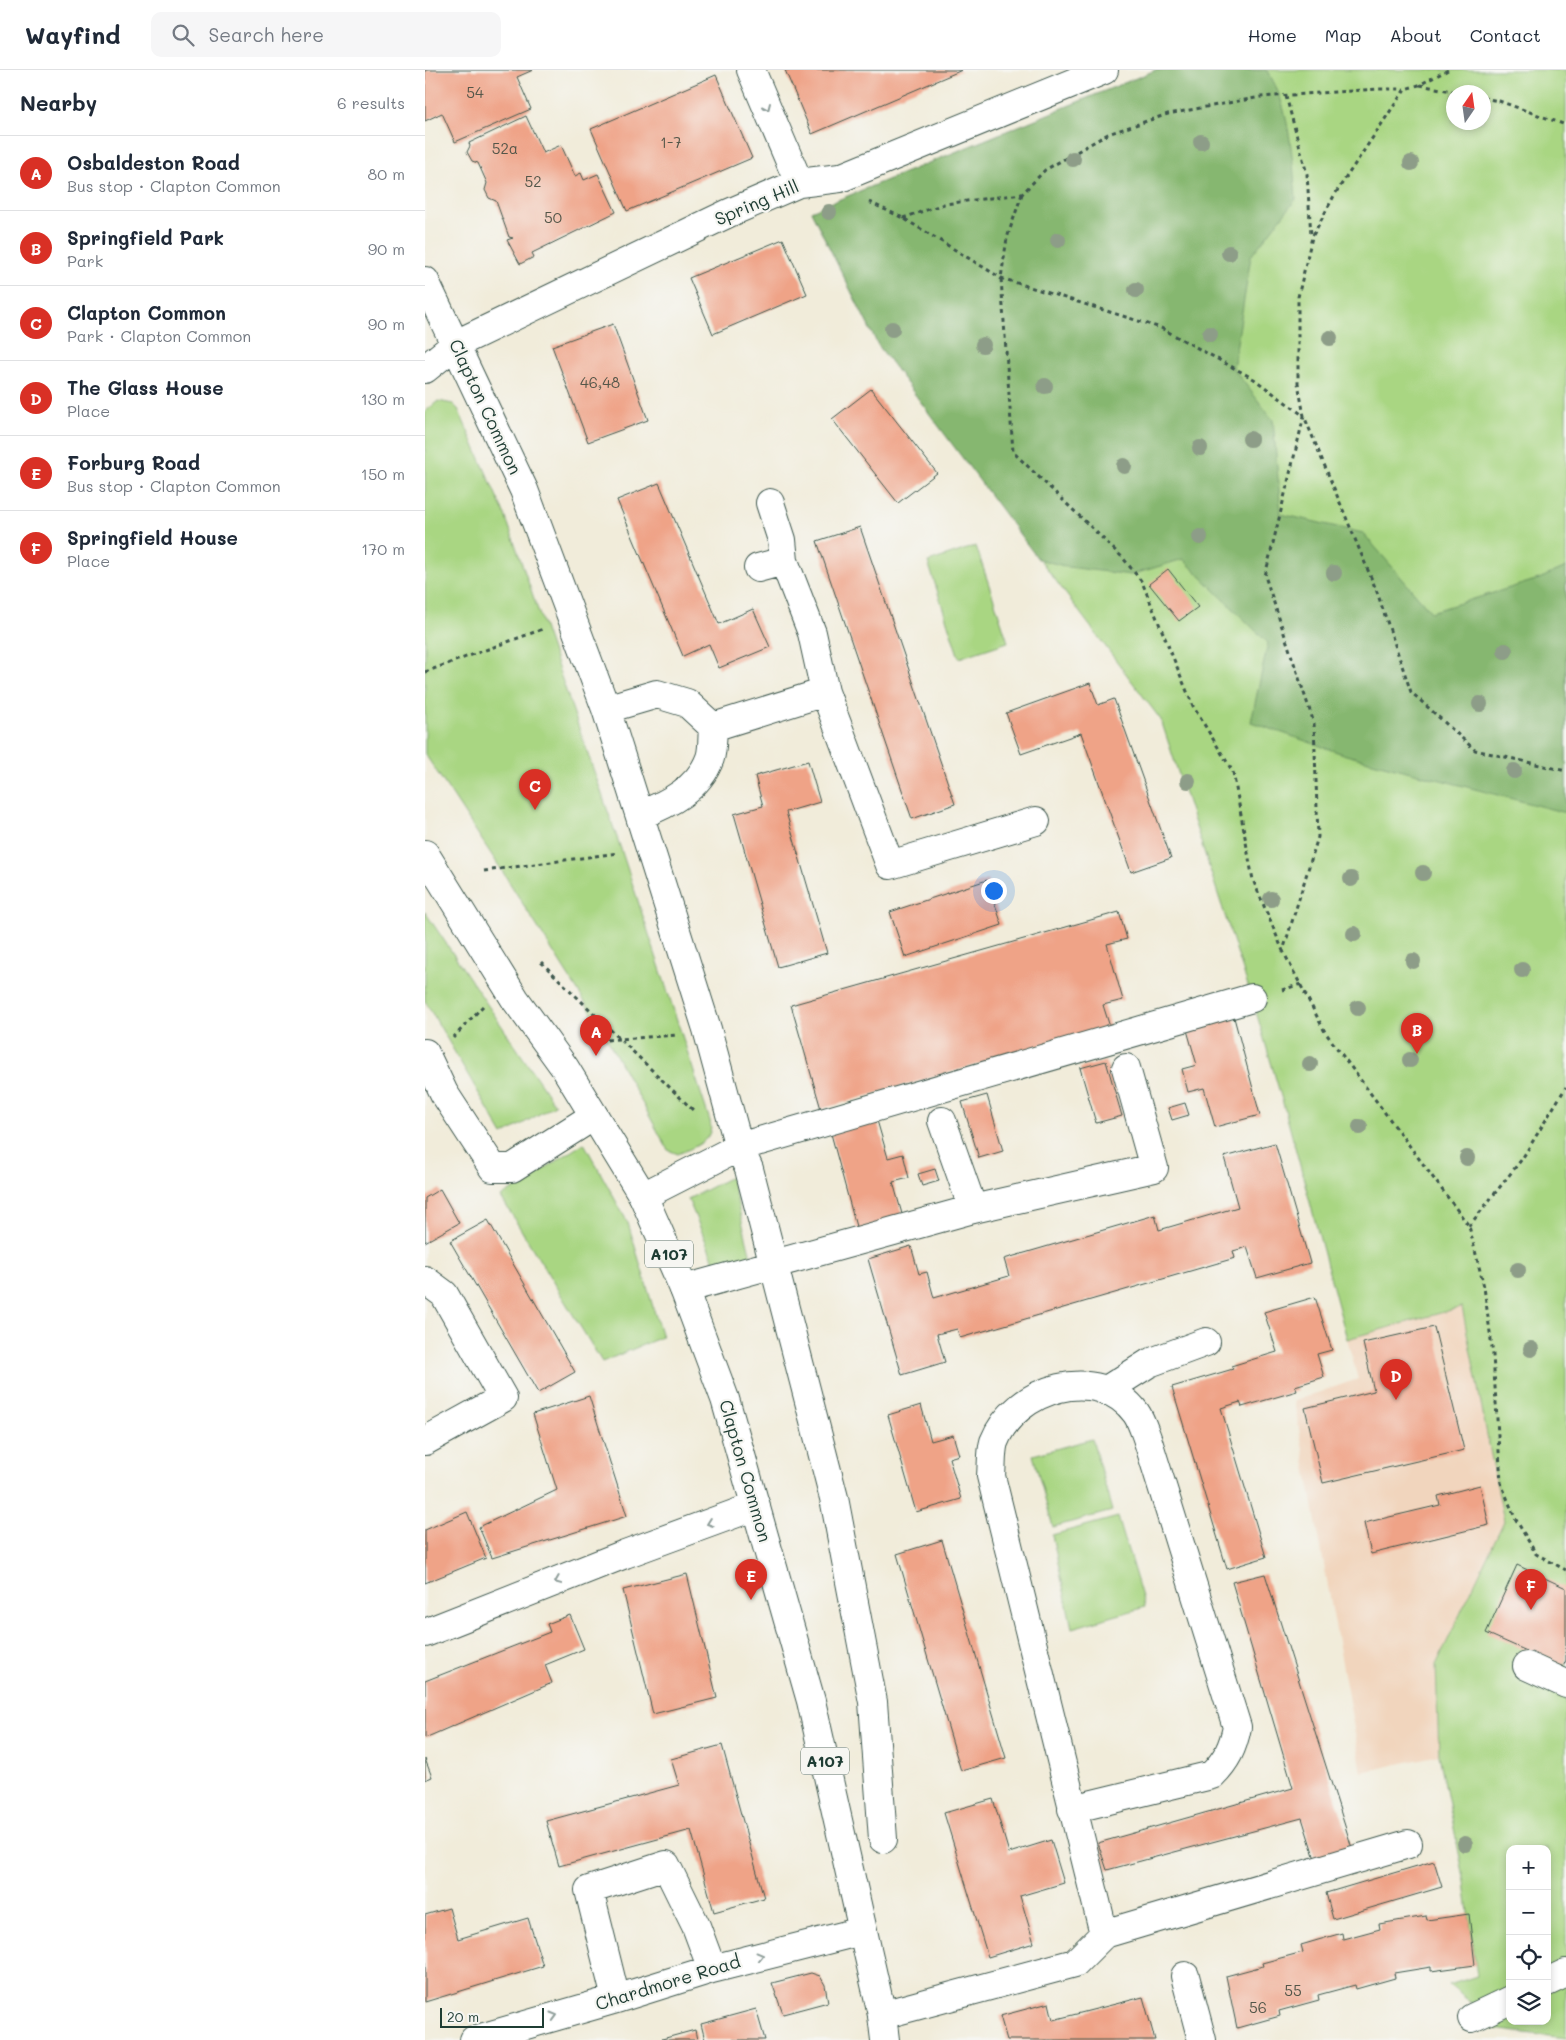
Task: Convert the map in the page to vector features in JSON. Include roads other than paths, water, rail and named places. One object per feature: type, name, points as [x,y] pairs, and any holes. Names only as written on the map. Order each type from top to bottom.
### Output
[{"type":"main road","points":[[751,70],[799,183]]},
{"type":"main road","name":"Spring Hill","points":[[425,369],[456,344],[729,213],[799,183],[840,178],[1057,79],[1104,70]]},
{"type":"main road","name":"Clapton Common","points":[[425,281],[524,490],[572,618],[605,709],[651,848],[707,1029],[739,1147],[749,1169],[834,1498],[873,1702],[883,1839]]},
{"type":"main road","points":[[770,503],[782,540],[784,562],[812,633],[825,692],[890,865],[1036,821]]},
{"type":"main road","points":[[758,568],[784,562]]},
{"type":"main road","points":[[713,727],[825,692]]},
{"type":"main road","points":[[605,709],[657,694],[687,703],[713,727]]},
{"type":"main road","points":[[640,815],[667,804],[695,783],[710,758],[713,727]]},
{"type":"main road","name":"Clapton Common","points":[[425,854],[515,999],[565,1068],[643,1196],[684,1289],[725,1400],[811,1701],[863,1931]]},
{"type":"main road","points":[[643,1196],[739,1147],[1252,998]]},
{"type":"main road","points":[[425,1053],[434,1098],[493,1168],[512,1168],[594,1116]]},
{"type":"main road","points":[[684,1289],[973,1209],[1154,1168],[1126,1068]]},
{"type":"main road","points":[[942,1121],[973,1209]]},
{"type":"main road","points":[[425,1280],[444,1294],[503,1398],[425,1441]]},
{"type":"main road","points":[[1105,1391],[1149,1363],[1206,1342]]},
{"type":"main road","points":[[1072,1809],[1212,1775],[1223,1764],[1233,1746],[1237,1726],[1147,1438],[1136,1413],[1119,1397],[1089,1384],[1057,1388],[1028,1399],[1008,1418],[994,1443],[991,1476],[1072,1809],[1104,1934]]},
{"type":"main road","points":[[425,1634],[625,1554],[756,1506]]},
{"type":"main road","points":[[1527,1666],[1566,1684]]},
{"type":"main road","points":[[883,2027],[1075,1963],[1104,1934],[1408,1844]]},
{"type":"main road","points":[[616,1999],[589,1890],[649,1870],[667,1865],[696,1926],[712,1969]]},
{"type":"main road","name":"Chardmore Road","points":[[474,2040],[712,1969],[863,1931]]},
{"type":"main road","name":"A107","points":[[863,1931],[883,2027]]},
{"type":"main road","points":[[1551,1980],[1566,1974]]},
{"type":"main road","points":[[1185,1976],[1202,2040]]},
{"type":"main road","points":[[1472,2018],[1506,2002]]},
{"type":"place","name":"Clapton Common","points":[[535,810]]},
{"type":"place","name":"Springfield Park","points":[[1417,1054]]},
{"type":"place","name":"Osbaldeston Road","points":[[596,1056]]},
{"type":"place","name":"The Glass House","points":[[1396,1400]]},
{"type":"place","name":"Forburg Road","points":[[751,1600]]},
{"type":"place","name":"Springfield House","points":[[1531,1610]]}]
